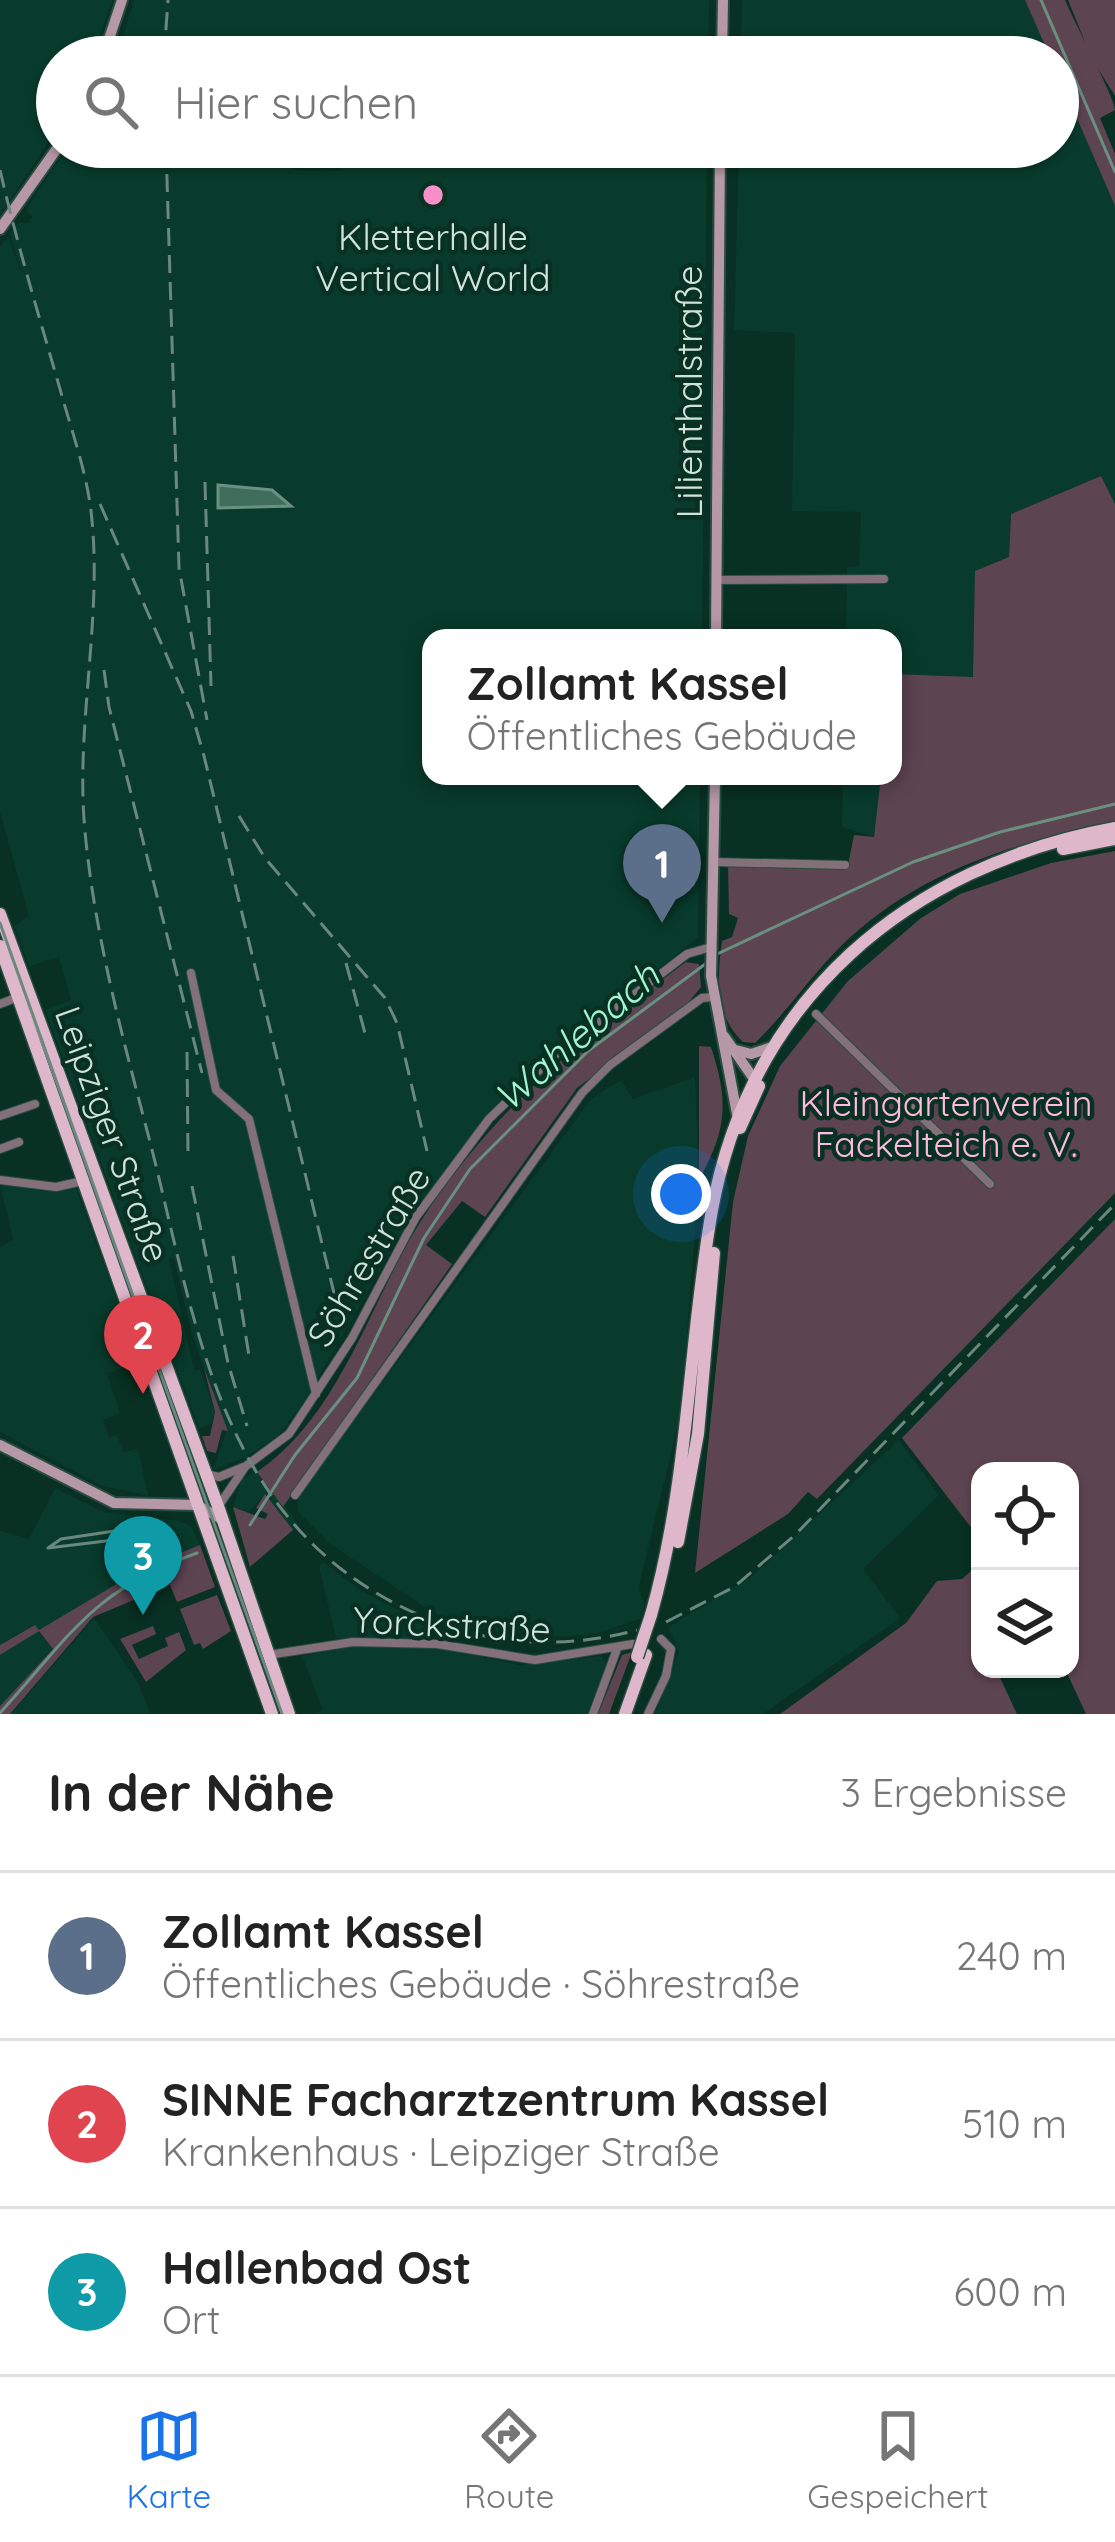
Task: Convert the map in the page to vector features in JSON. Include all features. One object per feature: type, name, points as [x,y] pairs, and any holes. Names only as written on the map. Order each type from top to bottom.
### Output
[{"type":"main road","points":[[110,36],[122,0]]},
{"type":"main road","points":[[722,36],[723,0]]},
{"type":"main road","points":[[0,229],[43,168]]},
{"type":"main road","name":"Lilienthalstraße","points":[[716,629],[720,168]]},
{"type":"main road","points":[[715,785],[713,997],[737,1114]]},
{"type":"main road","points":[[621,1714],[655,1614],[693,1471],[721,1202],[734,1146],[772,1047],[836,966],[924,897],[1010,855],[1115,828]]},
{"type":"main road","points":[[655,1614],[683,1473],[704,1266],[737,1114],[789,1034],[850,962],[944,893],[1018,861],[1115,838]]},
{"type":"main road","name":"Leipziger Straße","points":[[0,914],[203,1472],[272,1714]]},
{"type":"main road","name":"Leipziger Straße","points":[[0,946],[84,1180],[289,1714]]},
{"type":"main road","points":[[719,1028],[755,1085]]},
{"type":"main road","points":[[734,1049],[751,1054],[772,1047]]},
{"type":"main road","points":[[727,1065],[755,1085]]},
{"type":"main road","points":[[0,1445],[114,1503],[212,1511],[203,1472]]},
{"type":"street","points":[[716,580],[884,579]]},
{"type":"street","points":[[714,862],[845,865]]},
{"type":"street","name":"Söhrestraße","points":[[212,1511],[246,1466],[283,1440],[316,1395],[416,1216],[489,1119],[555,1055],[687,954],[711,954]]},
{"type":"street","points":[[191,973],[216,1090],[248,1119],[316,1395]]},
{"type":"street","points":[[0,1004],[18,997]]},
{"type":"street","points":[[295,1495],[582,1093],[610,1065],[703,998],[713,997]]},
{"type":"street","points":[[816,1015],[990,1184]]},
{"type":"street","points":[[0,1116],[35,1104]]},
{"type":"street","points":[[0,1149],[19,1142]]},
{"type":"street","points":[[0,1180],[56,1187],[84,1180]]},
{"type":"street","points":[[203,1472],[219,1478],[246,1466]]},
{"type":"street","points":[[648,1714],[672,1660],[671,1649],[661,1639]]},
{"type":"street","name":"Yorckstraße","points":[[268,1655],[352,1642],[437,1644],[535,1660],[618,1647],[639,1652]]},
{"type":"street","points":[[593,1714],[618,1647]]},
{"type":"shaded area","points":[[0,0],[112,0],[100,36],[36,36],[36,161],[0,215]]},
{"type":"shaded area","points":[[134,0],[709,0],[708,36],[123,36]]},
{"type":"shaded area","points":[[742,0],[1025,0],[1041,36],[741,36]]},
{"type":"shaded area","points":[[1079,123],[1115,206],[1115,504],[1101,476],[1011,514],[1009,557],[975,571],[974,677],[902,674],[902,629],[846,629],[847,567],[859,566],[861,512],[792,511],[795,333],[734,330],[738,168],[1079,168]]},
{"type":"shaded area","points":[[53,168],[707,168],[702,629],[422,629],[422,785],[700,785],[698,938],[557,1046],[489,1114],[419,1204],[303,1403],[278,1436],[248,1455],[298,1524],[293,1530],[265,1495],[249,1511],[233,1507],[242,1479],[252,1473],[244,1458],[213,1470],[227,1429],[193,1338],[174,1258],[169,1259],[194,1370],[200,1370],[215,1412],[211,1424],[199,1429],[45,1010],[71,1000],[59,957],[29,966],[14,926],[29,916],[0,812],[0,246],[8,237],[20,269],[10,234],[18,223],[28,223],[33,217],[26,210]]},
{"type":"shaded area","points":[[218,485],[272,490],[291,506],[218,508]]},
{"type":"shaded area","points":[[843,785],[880,785],[874,837],[842,827]]},
{"type":"shaded area","points":[[695,1077],[699,1180],[685,1360],[679,1420],[638,1590],[645,1604],[641,1618],[596,1634],[562,1637],[483,1630],[434,1613],[330,1544],[297,1510],[298,1497],[591,1099],[621,1080],[633,1099]]},
{"type":"shaded area","points":[[0,1184],[43,1191],[76,1188],[139,1361],[107,1374],[120,1413],[103,1420],[109,1437],[117,1435],[124,1453],[138,1448],[148,1496],[100,1485],[0,1432],[0,1247],[13,1240]]},
{"type":"shaded area","points":[[899,1440],[939,1495],[863,1569],[900,1618],[763,1714],[655,1714],[679,1652],[668,1627],[750,1578]]},
{"type":"shaded area","points":[[55,1488],[104,1512],[179,1521],[192,1527],[200,1545],[147,1566],[39,1632],[53,1649],[0,1706],[0,1655],[38,1631],[34,1625],[0,1645],[0,1531],[29,1539]]},
{"type":"shaded area","points":[[323,1562],[360,1590],[430,1627],[426,1638],[336,1638],[319,1567]]},
{"type":"shaded area","points":[[94,1618],[138,1683],[151,1714],[11,1714]]},
{"type":"shaded area","points":[[351,1647],[437,1647],[518,1665],[601,1656],[607,1662],[588,1714],[313,1714],[323,1710],[302,1656]]},
{"type":"green space","points":[[1025,0],[1065,0],[1115,110],[1100,118],[1115,154],[1115,206],[1079,123],[1079,36],[1041,36]]},
{"type":"green space","points":[[1068,0],[1115,0],[1115,96],[1092,59]]},
{"type":"green space","points":[[1101,476],[1115,504],[1115,824],[1004,851],[901,899],[841,946],[755,1043],[743,1042],[727,1020],[720,995],[722,941],[732,937],[738,918],[729,914],[728,865],[848,865],[854,835],[874,837],[880,785],[902,785],[902,674],[973,677],[975,571],[1009,557],[1011,514]]},
{"type":"green space","name":"Kleingartenverein Fackelteich e. V.","points":[[1115,851],[1115,1193],[817,1499],[808,1492],[788,1514],[695,1573],[733,1202],[748,1136],[780,1066],[848,981],[921,918],[960,894],[1051,863]]},
{"type":"green space","points":[[686,962],[699,964],[701,987],[688,1003],[577,1088],[485,1217],[462,1201],[426,1245],[452,1264],[283,1507],[257,1472],[287,1447],[335,1384],[430,1207],[487,1134],[547,1073]]},
{"type":"green space","points":[[699,1046],[711,1047],[721,1084],[722,1115],[699,1180]]},
{"type":"green space","points":[[1115,1219],[1115,1714],[1086,1714],[1069,1678],[1079,1678],[1079,1462],[971,1462],[971,1527],[902,1438]]},
{"type":"green space","points":[[204,1368],[228,1431],[222,1430],[216,1453],[207,1451],[202,1436],[210,1436],[215,1412]]},
{"type":"green space","points":[[265,1494],[293,1530],[250,1567],[233,1507],[265,1519],[268,1514],[256,1508]]},
{"type":"green space","points":[[200,1545],[215,1587],[177,1602],[170,1585],[93,1617],[10,1714],[0,1714],[0,1706],[53,1649],[39,1631],[0,1655],[0,1645],[35,1625],[39,1630],[147,1566]]},
{"type":"green space","points":[[971,1571],[971,1678],[1000,1678],[1017,1714],[780,1714],[906,1623],[937,1581],[962,1579]]},
{"type":"green space","points":[[217,1595],[231,1631],[203,1649],[200,1643],[194,1645],[180,1609]]},
{"type":"green space","points":[[153,1626],[156,1634],[132,1645],[139,1659],[168,1646],[165,1638],[179,1632],[186,1650],[146,1682],[120,1639]]},
{"type":"green space","points":[[632,1652],[609,1714],[598,1714],[622,1655]]},
{"type":"waterway","name":"Wahlebach","points":[[1041,0],[1056,36]]},
{"type":"waterway","name":"Wahlebach","points":[[1079,88],[1115,172]]},
{"type":"waterway","name":"Wahlebach","points":[[715,955],[913,862],[1000,832],[1115,804]]},
{"type":"waterway","name":"Wahlebach","points":[[250,1525],[295,1455],[357,1378],[424,1238],[470,1169],[588,1051],[708,962]]},
{"type":"waterway","name":"Wahlebach","points":[[0,1713],[107,1599],[197,1553]]},
{"type":"tram line","points":[[0,923],[282,1714]]},
{"type":"tram line","points":[[128,1529],[61,1539],[48,1548],[139,1537]]},
{"type":"railway","points":[[165,36],[168,0]]},
{"type":"railway","points":[[167,168],[179,568],[207,720]]},
{"type":"railway","points":[[0,170],[91,511],[94,588],[83,781],[88,859],[101,940],[183,1278],[226,1413],[257,1474],[298,1529],[350,1576],[417,1614],[471,1633],[526,1642],[581,1640],[637,1630]]},
{"type":"railway","points":[[205,482],[211,686]]},
{"type":"railway","points":[[100,504],[191,711],[340,1318]]},
{"type":"railway","points":[[104,670],[109,707],[202,1073]]},
{"type":"railway","points":[[239,816],[265,858],[385,998],[397,1023],[427,1151]]},
{"type":"railway","points":[[346,963],[366,1037]]},
{"type":"railway","points":[[187,1052],[188,1154]]},
{"type":"railway","points":[[192,1186],[228,1363],[247,1426]]},
{"type":"railway","points":[[666,1622],[734,1587],[795,1535],[1115,1204]]},
{"type":"railway","points":[[233,1256],[250,1362]]},
{"type":"place","name":"Kletterhalle Vertical World","points":[[433,195]]},
{"type":"place","name":"Zollamt Kassel","points":[[662,923]]},
{"type":"place","name":"SINNE Facharztzentrum Kassel","points":[[143,1394]]},
{"type":"place","name":"Hallenbad Ost","points":[[143,1615]]}]
